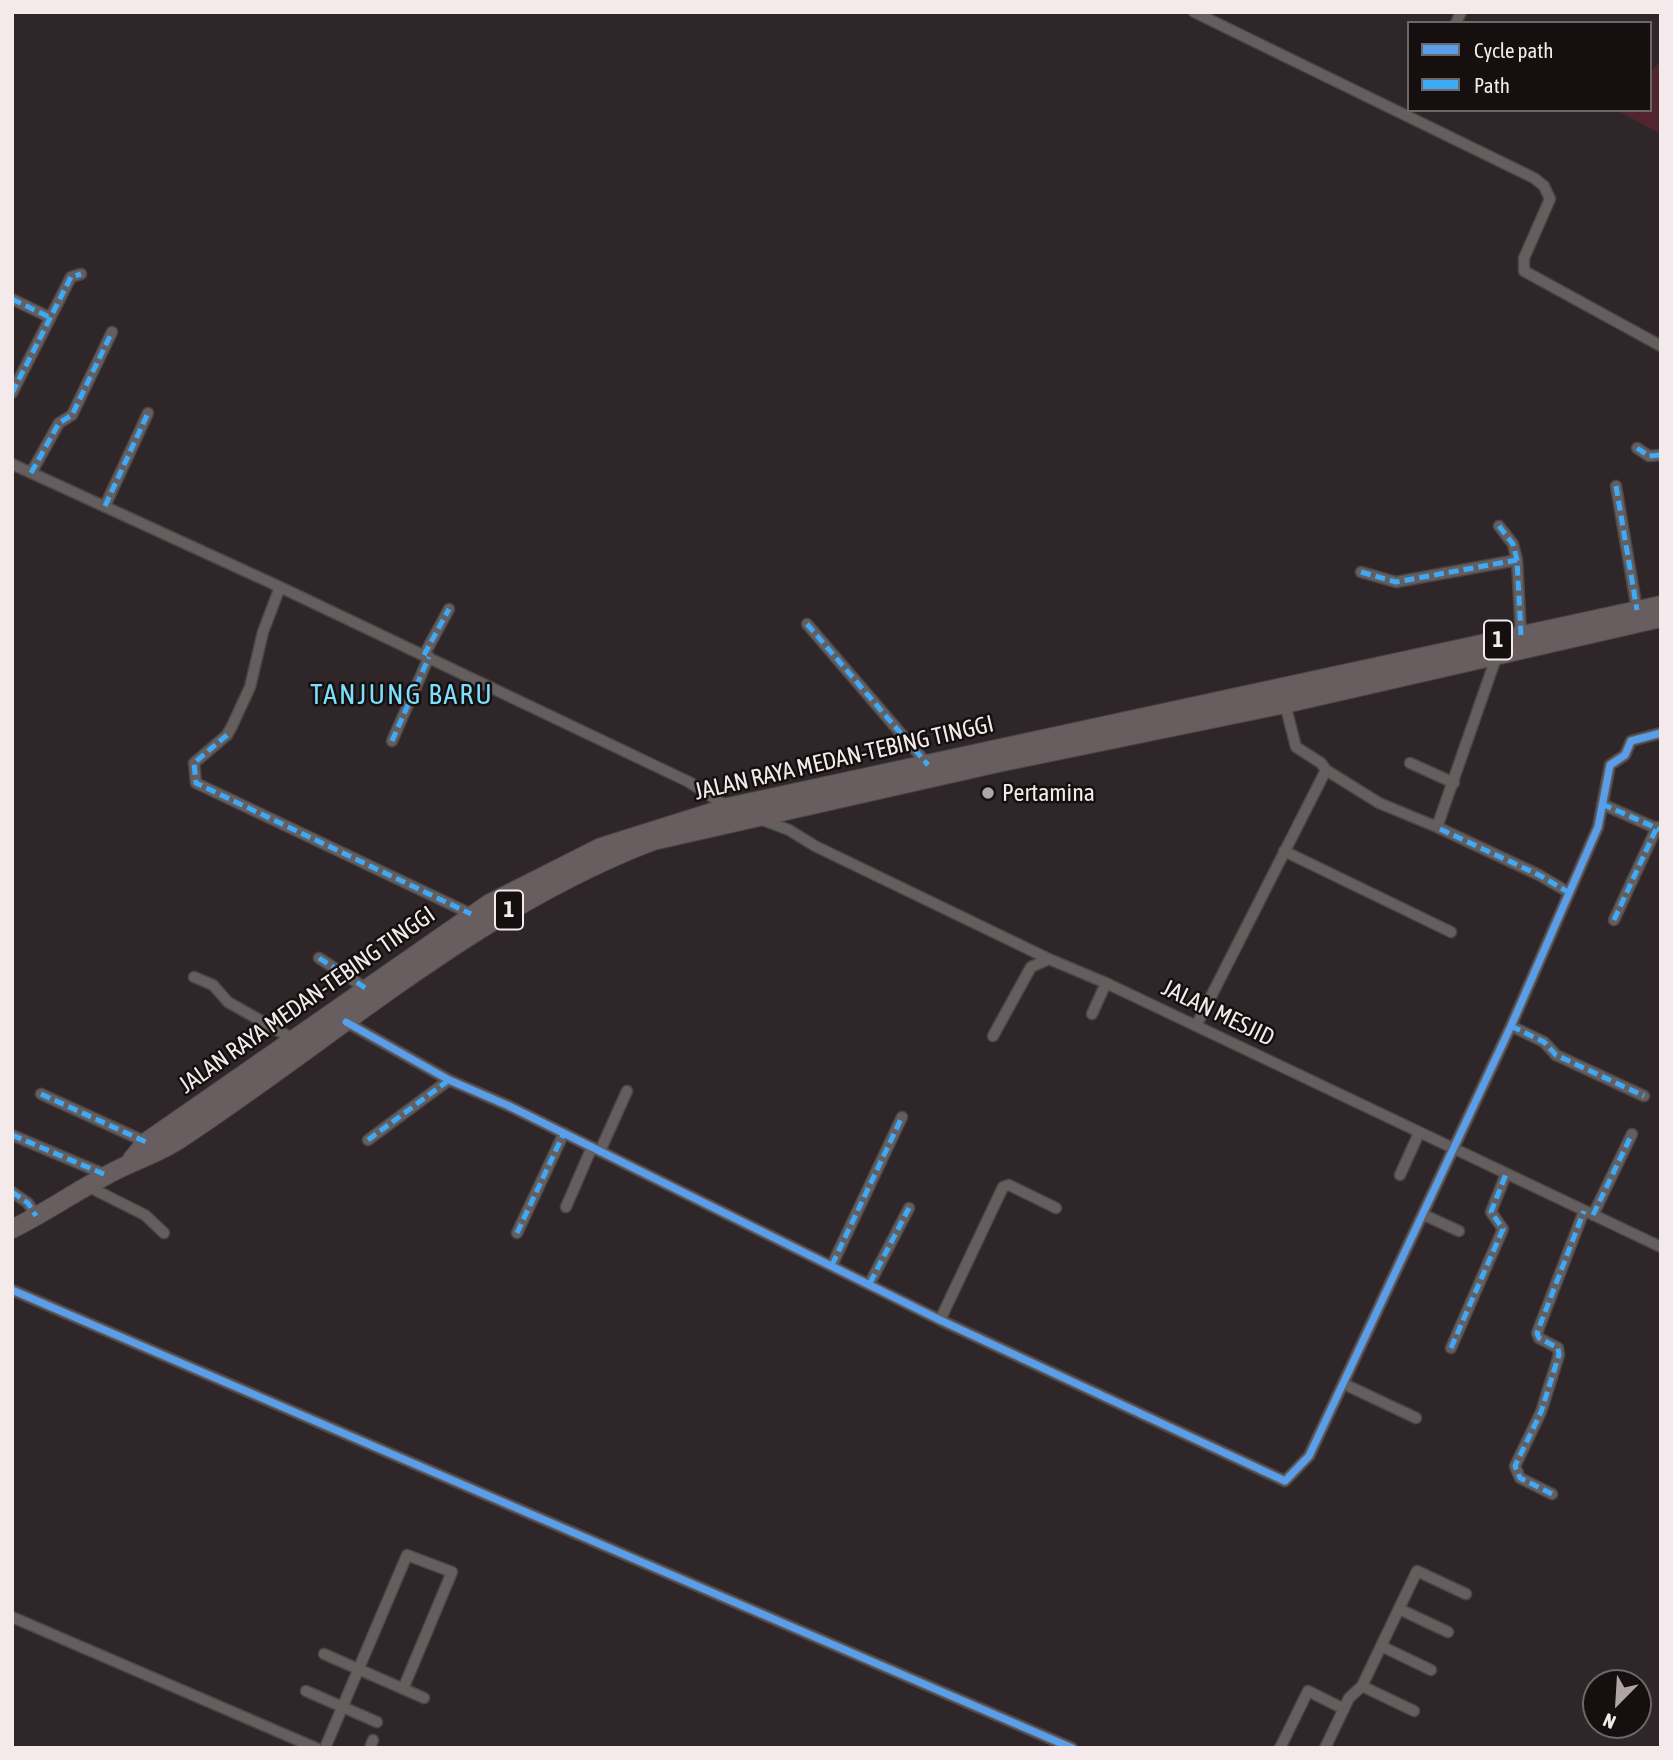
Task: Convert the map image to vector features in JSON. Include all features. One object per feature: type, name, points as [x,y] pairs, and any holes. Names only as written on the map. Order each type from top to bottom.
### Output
[{"type":"highway","name":"JALAN RAYA MEDAN-TEBING TINGGI","points":[[12,1229],[106,1175],[178,1140],[473,933],[564,880],[653,841],[1010,760],[1285,704],[1337,683],[1521,635],[1661,605]]},
{"type":"highway","name":"JALAN RAYA MEDAN-TEBING TINGGI","points":[[127,1164],[146,1142],[471,914],[601,847],[728,807],[1337,683],[1497,654],[1661,618]]},
{"type":"street","points":[[1194,12],[1534,178],[1544,186],[1550,199],[1524,258],[1524,271],[1661,346]]},
{"type":"street","points":[[12,393],[71,277],[81,274]]},
{"type":"street","points":[[12,299],[49,317]]},
{"type":"street","points":[[31,473],[61,420],[72,415],[112,332]]},
{"type":"street","points":[[105,506],[148,413]]},
{"type":"street","points":[[1637,448],[1649,456],[1661,455]]},
{"type":"street","points":[[12,464],[426,656],[689,782],[728,807]]},
{"type":"street","points":[[1616,486],[1637,610]]},
{"type":"street","points":[[1499,526],[1513,544],[1517,560],[1521,635]]},
{"type":"street","points":[[1361,572],[1396,582],[1517,560]]},
{"type":"street","points":[[280,587],[263,632],[250,687],[227,735],[194,763],[196,783],[471,914]]},
{"type":"street","points":[[392,741],[426,656],[449,609]]},
{"type":"street","points":[[807,624],[928,765]]},
{"type":"street","points":[[1437,827],[1497,654]]},
{"type":"street","points":[[1285,704],[1296,747],[1321,763],[1326,770],[1379,803],[1539,875],[1568,892]]},
{"type":"street","points":[[346,1023],[449,1080],[564,1133],[940,1320],[1285,1481],[1309,1456],[1511,1026],[1598,827],[1612,762],[1625,755],[1629,743],[1637,737],[1661,733]]},
{"type":"street","points":[[1410,762],[1454,783]]},
{"type":"street","points":[[1196,1027],[1326,770]]},
{"type":"street","points":[[1602,804],[1659,829],[1614,920]]},
{"type":"street","name":"JALAN MESJID","points":[[757,818],[789,830],[815,846],[1049,959],[1106,983],[1661,1247]]},
{"type":"street","points":[[1284,851],[1451,932]]},
{"type":"street","points":[[319,958],[367,989]]},
{"type":"street","points":[[993,1035],[1031,967],[1049,959]]},
{"type":"street","points":[[194,977],[213,985],[228,1002],[293,1039]]},
{"type":"street","points":[[1092,1014],[1106,983]]},
{"type":"street","points":[[1511,1026],[1544,1042],[1556,1055],[1644,1096]]},
{"type":"street","points":[[368,1140],[449,1080]]},
{"type":"street","points":[[566,1207],[627,1091]]},
{"type":"street","points":[[41,1094],[146,1142]]},
{"type":"street","points":[[832,1265],[902,1117]]},
{"type":"street","points":[[516,1233],[564,1133]]},
{"type":"street","points":[[1400,1175],[1419,1133]]},
{"type":"street","points":[[1552,1494],[1520,1478],[1515,1466],[1541,1412],[1559,1355],[1558,1348],[1539,1338],[1538,1333],[1588,1213],[1632,1134]]},
{"type":"street","points":[[12,1135],[106,1175]]},
{"type":"street","points":[[1451,1348],[1503,1229],[1491,1212],[1506,1174]]},
{"type":"street","points":[[940,1320],[1003,1186],[1009,1185],[1056,1208]]},
{"type":"street","points":[[87,1186],[145,1215],[164,1233]]},
{"type":"street","points":[[12,1192],[28,1203],[36,1216]]},
{"type":"street","points":[[870,1283],[909,1208]]},
{"type":"street","points":[[1424,1215],[1459,1231]]},
{"type":"street","points":[[12,1290],[1072,1748]]},
{"type":"street","points":[[1344,1384],[1416,1418]]},
{"type":"street","points":[[325,1748],[407,1555],[452,1572],[403,1689]]},
{"type":"street","points":[[1325,1748],[1349,1698],[1362,1686],[1417,1571],[1466,1594]]},
{"type":"street","points":[[1399,1609],[1448,1632]]},
{"type":"street","points":[[12,1616],[316,1748]]},
{"type":"street","points":[[1381,1646],[1432,1670]]},
{"type":"street","points":[[324,1654],[424,1698]]},
{"type":"street","points":[[1362,1686],[1414,1711]]},
{"type":"street","points":[[306,1691],[377,1722]]},
{"type":"street","points":[[1280,1748],[1308,1691],[1344,1709]]},
{"type":"shaded area","points":[[1661,61],[1661,134],[1620,112],[1652,112],[1652,70]]},
{"type":"marked path","points":[[12,393],[71,277],[81,274]]},
{"type":"marked path","points":[[12,299],[49,317]]},
{"type":"marked path","points":[[31,473],[59,423],[72,415],[112,332]]},
{"type":"marked path","points":[[105,506],[148,413]]},
{"type":"marked path","points":[[1637,448],[1649,456],[1661,455]]},
{"type":"marked path","points":[[1616,486],[1637,610]]},
{"type":"marked path","points":[[1499,526],[1513,544],[1517,560]]},
{"type":"marked path","points":[[1361,572],[1396,582],[1517,560],[1521,635]]},
{"type":"marked path","points":[[424,655],[449,609]]},
{"type":"marked path","points":[[807,624],[928,765]]},
{"type":"marked path","points":[[392,741],[429,657]]},
{"type":"marked path","points":[[227,735],[194,763],[196,783],[471,914]]},
{"type":"marked path","points":[[1602,804],[1661,830]]},
{"type":"marked path","points":[[1614,920],[1657,827]]},
{"type":"marked path","points":[[1440,829],[1539,875],[1568,892]]},
{"type":"marked path","points":[[319,958],[367,989]]},
{"type":"marked path","points":[[1511,1026],[1544,1042],[1556,1055],[1644,1096]]},
{"type":"marked path","points":[[368,1140],[449,1080]]},
{"type":"marked path","points":[[41,1094],[146,1142]]},
{"type":"marked path","points":[[832,1265],[902,1117]]},
{"type":"marked path","points":[[517,1233],[564,1133]]},
{"type":"marked path","points":[[1593,1215],[1632,1134]]},
{"type":"marked path","points":[[12,1135],[106,1175]]},
{"type":"marked path","points":[[1451,1348],[1503,1229],[1491,1212],[1506,1174]]},
{"type":"marked path","points":[[12,1192],[28,1203],[36,1216]]},
{"type":"marked path","points":[[870,1283],[909,1208]]},
{"type":"marked path","points":[[1552,1494],[1520,1478],[1515,1466],[1541,1412],[1559,1355],[1558,1348],[1539,1338],[1537,1333],[1584,1211]]},
{"type":"cycle path","points":[[346,1022],[449,1080],[509,1106],[940,1320],[1285,1481],[1309,1456],[1511,1026],[1598,827],[1610,765],[1625,755],[1631,741],[1661,733]]},
{"type":"cycle path","points":[[12,1290],[1072,1748]]},
{"type":"place","name":"Pertamina","points":[[988,793]]},
{"type":"district","name":"TANJUNG BARU","points":[[402,695]]}]
